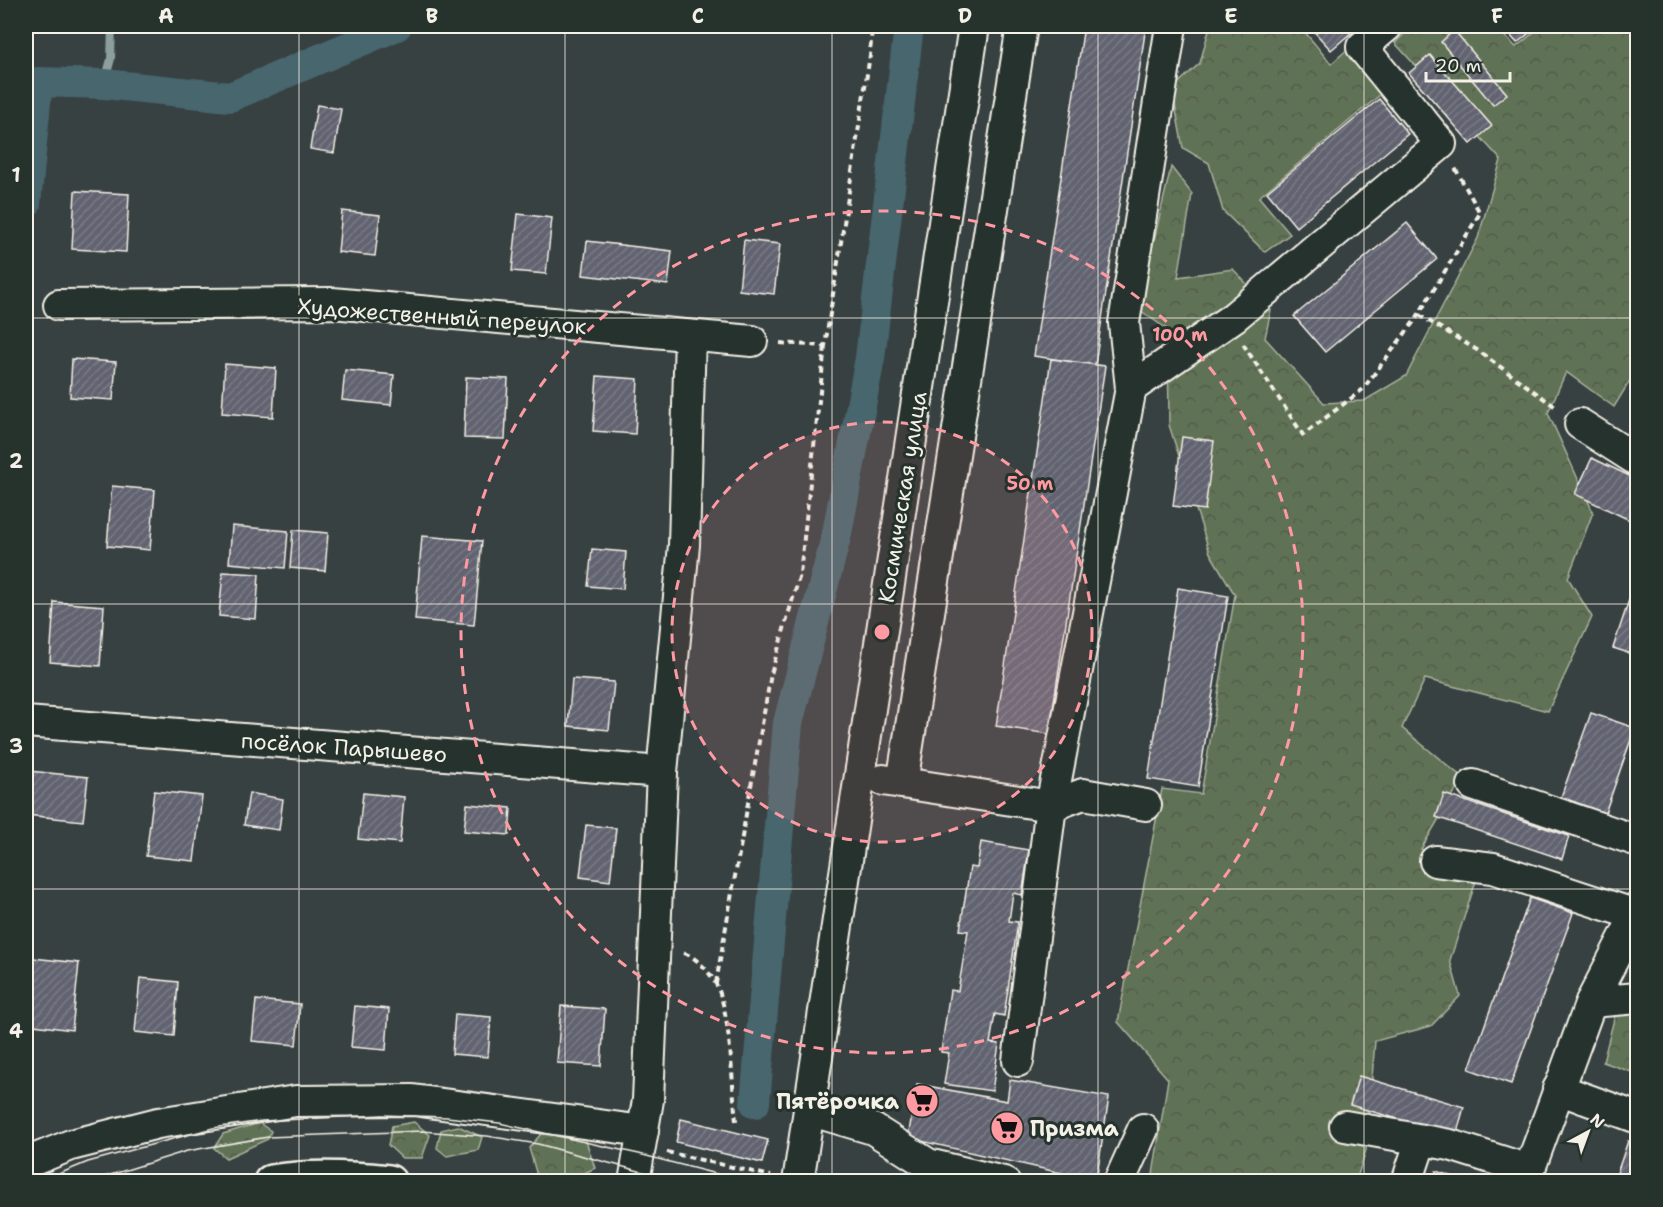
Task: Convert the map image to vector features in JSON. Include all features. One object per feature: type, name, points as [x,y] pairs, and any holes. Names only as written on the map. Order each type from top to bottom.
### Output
[{"type":"main road","points":[[271,1182],[290,1179],[351,1178],[389,1182]]},
{"type":"street","name":"Космическая улица","points":[[786,1179],[809,1110],[974,26]]},
{"type":"street","points":[[902,783],[1022,26]]},
{"type":"street","points":[[1018,1061],[1052,806],[1131,388],[1124,323],[1171,26]]},
{"type":"street","points":[[1131,388],[1228,321],[1441,144],[1362,46],[1387,26]]},
{"type":"street","name":"Художественный переулок","points":[[59,305],[332,303],[752,341]]},
{"type":"street","points":[[634,1182],[648,1100],[662,772],[684,545],[690,336]]},
{"type":"street","points":[[1580,424],[1638,461]]},
{"type":"street","name":"посёлок Парышево","points":[[26,722],[662,772]]},
{"type":"street","points":[[860,777],[1052,806],[1083,794],[1146,805]]},
{"type":"street","points":[[1473,785],[1638,841]]},
{"type":"street","points":[[1345,1126],[1450,1145],[1527,1176],[1591,1002],[1637,913],[1493,868],[1435,861]]},
{"type":"street","points":[[1591,1002],[1638,998]]},
{"type":"street","points":[[1558,1089],[1638,1118]]},
{"type":"street","points":[[26,1163],[71,1145],[159,1123],[297,1101],[413,1100],[642,1138]]},
{"type":"street","points":[[809,1110],[873,1129],[928,1164],[1004,1182]]},
{"type":"street","points":[[1119,1182],[1143,1129]]},
{"type":"street","points":[[1407,1182],[1421,1140]]},
{"type":"path","points":[[716,983],[771,674],[800,574],[825,346],[870,55],[872,26]]},
{"type":"path","points":[[1228,321],[1303,435],[1362,390],[1419,315],[1480,213],[1441,144]]},
{"type":"path","points":[[1419,315],[1477,350],[1580,424]]},
{"type":"path","points":[[752,341],[825,346]]},
{"type":"path","points":[[655,941],[694,957],[716,983],[722,999],[728,1038],[736,1121]]},
{"type":"path","points":[[642,1138],[786,1179]]},
{"type":"green space","points":[[1210,26],[1300,26],[1331,64],[1369,30],[1381,94],[1259,197],[1290,234],[1265,252],[1223,211],[1209,163],[1183,148],[1172,89],[1200,63]]},
{"type":"green space","points":[[1412,26],[1494,26],[1516,47],[1542,26],[1637,26],[1637,369],[1614,407],[1566,372],[1548,413],[1593,512],[1568,578],[1592,617],[1548,711],[1425,679],[1402,728],[1463,778],[1421,849],[1478,875],[1450,960],[1460,996],[1431,1026],[1375,1041],[1366,1150],[1356,1181],[1152,1181],[1168,1079],[1118,1022],[1162,789],[1201,794],[1235,595],[1210,553],[1169,425],[1168,330],[1138,309],[1171,167],[1192,194],[1178,277],[1233,269],[1271,310],[1265,338],[1324,403],[1364,401],[1406,376],[1478,238],[1501,160],[1395,43]]},
{"type":"green space","points":[[1637,986],[1637,1074],[1603,1062],[1615,1015]]},
{"type":"green space","points":[[414,1122],[430,1135],[422,1158],[402,1158],[388,1145],[392,1126]]},
{"type":"green space","points":[[259,1123],[271,1131],[268,1139],[226,1158],[214,1148],[223,1134]]},
{"type":"green space","points":[[458,1126],[482,1137],[478,1150],[447,1156],[437,1148],[441,1130]]},
{"type":"green space","points":[[546,1128],[585,1138],[595,1168],[568,1181],[538,1179],[529,1148]]},
{"type":"building","points":[[1084,26],[1146,26],[1095,365],[1034,356]]},
{"type":"building","points":[[1309,26],[1359,26],[1331,50]]},
{"type":"building","points":[[1502,26],[1538,26],[1517,43]]},
{"type":"building","points":[[1454,30],[1507,94],[1493,105],[1441,42]]},
{"type":"building","points":[[1430,55],[1492,126],[1471,144],[1409,73]]},
{"type":"building","points":[[1379,99],[1408,134],[1296,227],[1267,192]]},
{"type":"building","points":[[317,105],[341,109],[334,153],[310,149]]},
{"type":"building","points":[[75,191],[129,194],[126,252],[72,249]]},
{"type":"building","points":[[342,211],[380,215],[375,256],[338,252]]},
{"type":"building","points":[[518,214],[552,218],[546,274],[512,271]]},
{"type":"building","points":[[1407,223],[1437,259],[1325,352],[1294,316]]},
{"type":"building","points":[[744,240],[780,244],[774,294],[739,290]]},
{"type":"building","points":[[587,241],[672,251],[668,285],[583,275]]},
{"type":"building","points":[[72,359],[116,362],[113,400],[70,397]]},
{"type":"building","points":[[1051,359],[1105,366],[1049,734],[996,726]]},
{"type":"building","points":[[225,364],[276,368],[273,417],[222,413]]},
{"type":"building","points":[[345,370],[394,375],[391,405],[342,400]]},
{"type":"building","points":[[597,376],[638,379],[635,434],[593,431]]},
{"type":"building","points":[[466,377],[508,379],[505,439],[464,438]]},
{"type":"building","points":[[1182,437],[1214,441],[1205,510],[1173,506]]},
{"type":"building","points":[[1592,458],[1638,480],[1638,524],[1575,494]]},
{"type":"building","points":[[112,486],[155,490],[150,550],[107,546]]},
{"type":"building","points":[[232,526],[288,531],[285,568],[229,563]]},
{"type":"building","points":[[293,530],[328,533],[325,571],[290,568]]},
{"type":"building","points":[[422,536],[482,541],[474,625],[415,620]]},
{"type":"building","points":[[592,549],[626,552],[623,589],[588,586]]},
{"type":"building","points":[[223,572],[259,574],[256,619],[219,616]]},
{"type":"building","points":[[1638,573],[1638,656],[1613,648]]},
{"type":"building","points":[[1178,588],[1228,596],[1198,787],[1148,779]]},
{"type":"building","points":[[54,602],[104,606],[100,666],[50,662]]},
{"type":"building","points":[[572,679],[614,682],[609,730],[568,726]]},
{"type":"building","points":[[1591,713],[1635,728],[1605,813],[1561,797]]},
{"type":"building","points":[[29,771],[88,777],[83,821],[26,815]]},
{"type":"building","points":[[154,791],[202,796],[194,861],[146,856]]},
{"type":"building","points":[[249,793],[283,799],[279,830],[244,825]]},
{"type":"building","points":[[363,793],[404,797],[400,843],[358,839]]},
{"type":"building","points":[[1444,794],[1569,836],[1562,859],[1436,817]]},
{"type":"building","points":[[467,804],[511,808],[509,835],[464,831]]},
{"type":"building","points":[[586,825],[616,828],[610,881],[580,877]]},
{"type":"building","points":[[981,842],[1029,850],[1022,895],[1013,893],[1009,921],[1018,922],[1004,1016],[995,1014],[990,1043],[999,1044],[992,1091],[944,1084],[949,1053],[941,1052],[950,990],[958,991],[968,931],[960,930],[970,867],[977,868]]},
{"type":"building","points":[[1530,898],[1573,913],[1511,1084],[1469,1069]]},
{"type":"building","points":[[33,958],[79,963],[72,1030],[26,1024]]},
{"type":"building","points":[[140,978],[178,982],[174,1036],[135,1032]]},
{"type":"building","points":[[256,1000],[300,1004],[296,1045],[252,1041]]},
{"type":"building","points":[[355,1006],[389,1009],[386,1050],[351,1047]]},
{"type":"building","points":[[561,1006],[605,1009],[601,1066],[557,1063]]},
{"type":"building","points":[[455,1014],[491,1017],[488,1057],[452,1054]]},
{"type":"building","points":[[1359,1076],[1464,1107],[1456,1136],[1350,1105]]},
{"type":"building","name":"Призма","points":[[1010,1080],[1109,1097],[1096,1181],[908,1138],[917,1084],[1007,1101]]},
{"type":"building","points":[[681,1119],[768,1140],[762,1163],[676,1142]]},
{"type":"building","points":[[1628,1141],[1638,1144],[1638,1168],[1633,1182],[1614,1182]]},
{"type":"building","points":[[1436,1171],[1468,1182],[1433,1182]]},
{"type":"waterway","points":[[104,84],[111,59],[112,26]]},
{"type":"waterway","points":[[26,204],[38,82],[104,84],[230,97],[397,26]]},
{"type":"waterway","points":[[755,1103],[788,723],[837,533],[870,358],[909,26]]},
{"type":"tram line","points":[[39,1182],[88,1162],[213,1128],[262,1121],[382,1115],[447,1117],[499,1123],[639,1154],[747,1182]]},
{"type":"tram line","points":[[88,1182],[187,1151],[268,1137],[422,1131],[487,1136],[538,1144],[680,1182]]},
{"type":"place","name":"Пятёрочка","points":[[922,1101]]},
{"type":"place","name":"Призма","points":[[1007,1128]]}]
